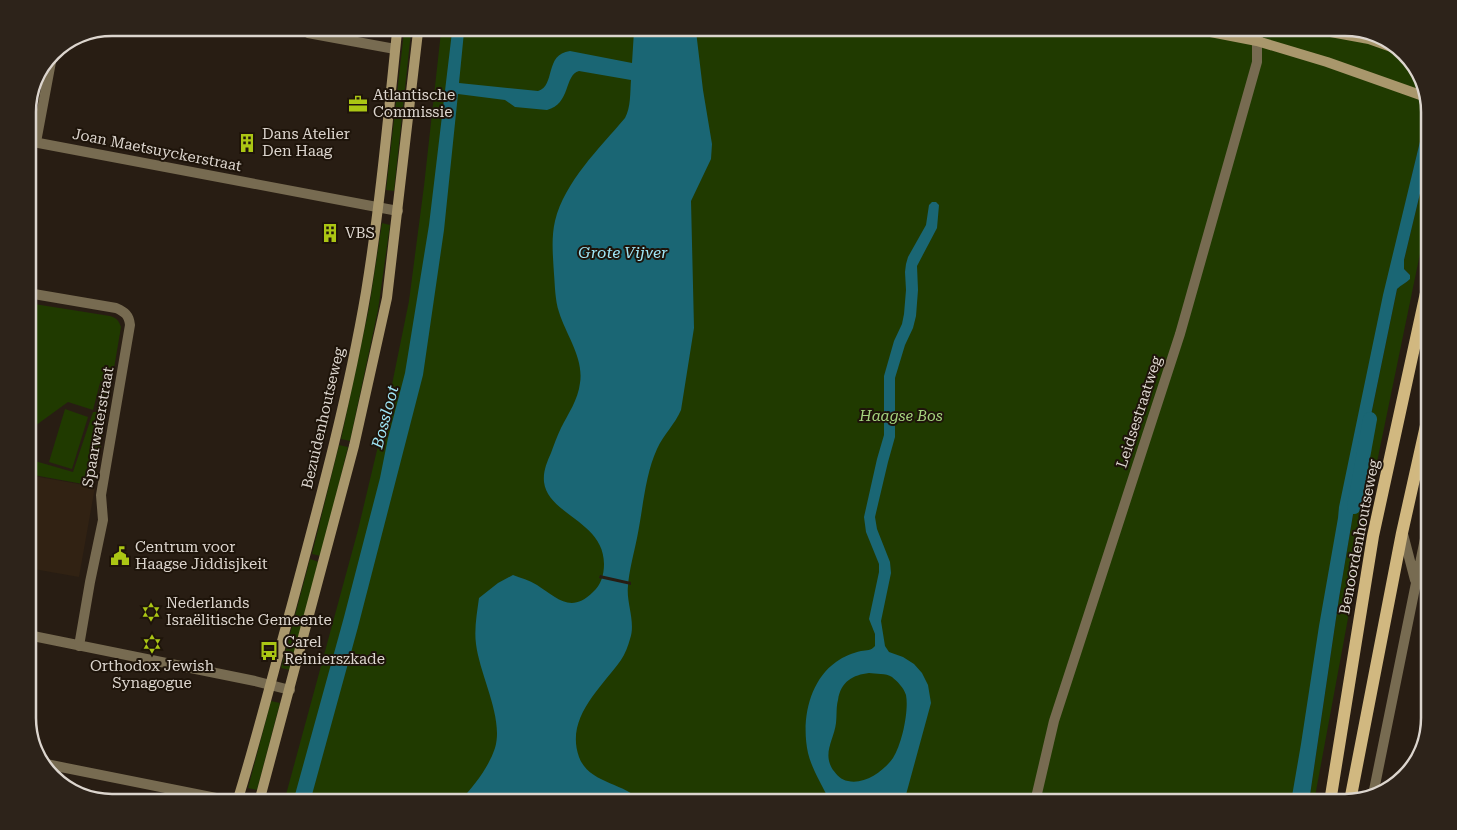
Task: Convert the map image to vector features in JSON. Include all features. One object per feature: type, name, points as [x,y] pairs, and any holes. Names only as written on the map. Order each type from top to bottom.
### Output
[{"type":"main road","name":"Bezuidenhoutseweg","points":[[239,794],[306,554],[339,423],[366,292],[378,207],[397,36]]},
{"type":"main road","points":[[261,794],[352,456],[387,298],[418,36]]},
{"type":"main road","points":[[1231,36],[1257,41],[1327,62],[1418,94]]},
{"type":"main road","name":"Benoordenhoutseweg","points":[[1331,794],[1373,536],[1421,316]]},
{"type":"main road","points":[[1351,793],[1402,533],[1421,448]]},
{"type":"street","points":[[324,36],[396,49]]},
{"type":"street","name":"Leidsestraatweg","points":[[1037,794],[1054,721],[1180,334],[1257,62],[1258,36]]},
{"type":"street","points":[[36,125],[49,71]]},
{"type":"street","name":"Joan Maetsuyckerstraat","points":[[36,143],[398,211]]},
{"type":"street","name":"Spaarwaterstraat","points":[[36,294],[116,308],[125,312],[129,317],[130,325],[101,495],[103,520],[79,646]]},
{"type":"street","points":[[1402,533],[1416,583]]},
{"type":"street","points":[[1373,788],[1421,560]]},
{"type":"street","points":[[36,637],[290,690]]},
{"type":"street","points":[[53,765],[197,794]]},
{"type":"shaded area","points":[[36,476],[95,487],[79,577],[36,569]]},
{"type":"green space","points":[[404,36],[411,36],[394,191],[386,190]]},
{"type":"green space","name":"Haagse Bos","points":[[441,36],[1345,36],[1365,39],[1383,46],[1399,58],[1415,83],[1421,107],[1421,137],[1412,175],[1296,794],[286,794],[358,530],[388,404],[409,301]]},
{"type":"green space","points":[[1421,189],[1421,249],[1376,467],[1315,794],[1310,794],[1339,598],[1364,449],[1397,289],[1407,282],[1410,275],[1404,269],[1404,260]]},
{"type":"green space","points":[[382,223],[390,225],[378,310],[350,441],[341,439],[369,308]]},
{"type":"green space","points":[[36,304],[110,316],[118,321],[121,327],[94,486],[36,475],[36,461],[73,472],[93,412],[96,412],[102,375],[93,410],[68,402],[36,425]]},
{"type":"green space","points":[[65,409],[88,417],[72,469],[49,462]]},
{"type":"green space","points":[[339,445],[348,447],[321,556],[312,554]]},
{"type":"green space","points":[[310,559],[319,562],[290,670],[281,668]]},
{"type":"green space","points":[[271,701],[280,703],[257,790],[248,788]]},
{"type":"water","name":"Grote Vijver","points":[[452,36],[464,36],[459,83],[538,91],[547,83],[557,58],[562,53],[570,51],[632,63],[634,36],[697,36],[712,144],[711,159],[691,201],[694,328],[681,410],[653,459],[630,568],[628,592],[632,633],[622,658],[587,704],[577,729],[576,743],[579,757],[584,766],[599,778],[633,794],[466,794],[488,763],[495,748],[497,736],[494,710],[478,656],[475,638],[479,598],[498,583],[513,575],[534,583],[564,602],[578,602],[585,599],[596,589],[602,580],[604,564],[602,549],[586,528],[555,503],[548,493],[544,482],[548,460],[577,395],[581,374],[574,347],[562,321],[557,303],[553,248],[555,221],[566,192],[584,166],[625,118],[630,100],[631,80],[579,71],[571,78],[560,102],[555,107],[547,110],[515,107],[505,100],[458,94],[444,230],[423,375],[358,627],[312,794],[295,794],[344,617],[405,373],[429,225]]},
{"type":"water","points":[[1421,137],[1421,189],[1404,260],[1404,269],[1410,275],[1410,279],[1397,289],[1364,449],[1339,598],[1310,794],[1292,794],[1339,507],[1383,295]]},
{"type":"water","points":[[932,202],[936,202],[939,205],[937,228],[917,266],[916,316],[895,378],[895,437],[875,517],[877,529],[890,562],[891,573],[881,621],[885,646],[889,652],[903,657],[914,664],[922,673],[928,685],[931,703],[906,794],[826,794],[808,753],[806,728],[809,703],[819,680],[836,662],[845,656],[870,650],[875,646],[875,634],[869,619],[879,564],[866,532],[864,517],[884,435],[884,376],[904,314],[906,264],[926,225],[929,205]],"holes":[[[869,673],[884,674],[892,677],[906,695],[906,718],[902,736],[893,758],[879,772],[861,781],[846,780],[839,777],[833,770],[829,758],[840,693],[845,684],[853,677]]]},
{"type":"pier","points":[[600,575],[631,582],[631,585],[599,578]]},
{"type":"waterway","points":[[1354,507],[1370,419]]},
{"type":"place","name":"Atlantische Commissie","points":[[358,104]]},
{"type":"place","name":"Dans Atelier Den Haag","points":[[247,143]]},
{"type":"place","name":"VBS","points":[[330,233]]},
{"type":"place","name":"Centrum voor Haagse Jiddisjkeit","points":[[120,556]]},
{"type":"place","name":"Nederlands Israëlitische Gemeente","points":[[151,612]]},
{"type":"place","name":"Orthodox Jewish Synagogue","points":[[152,644]]},
{"type":"place","name":"Carel Reinierszkade","points":[[269,651]]},
{"type":"water label","name":"Bossloot","points":[[385,417]]}]
